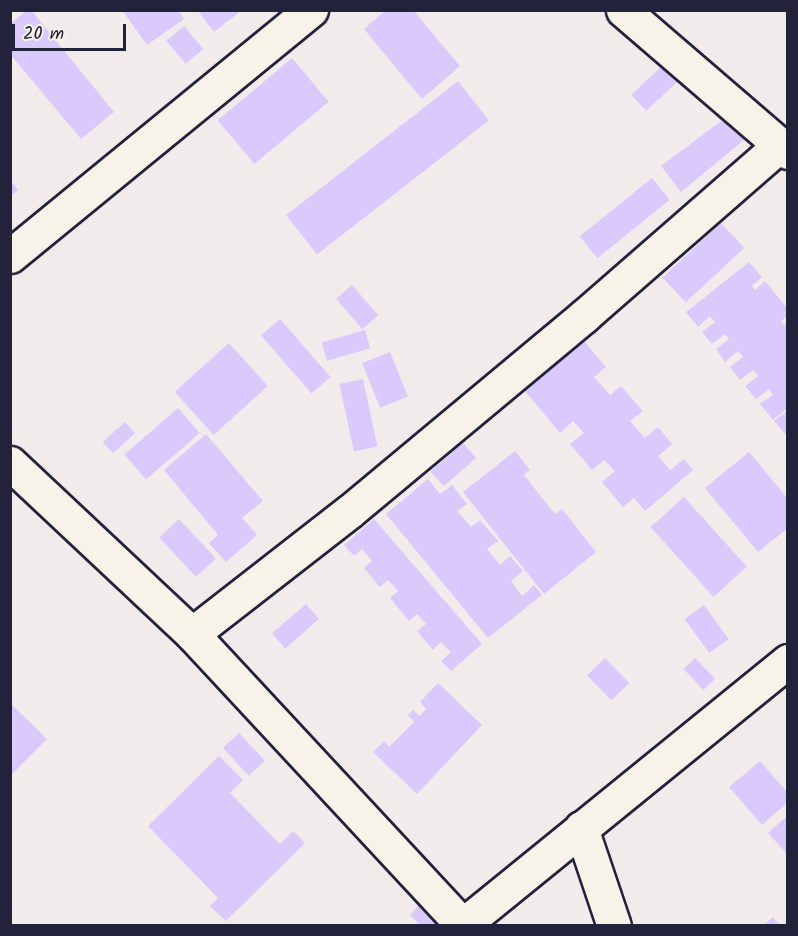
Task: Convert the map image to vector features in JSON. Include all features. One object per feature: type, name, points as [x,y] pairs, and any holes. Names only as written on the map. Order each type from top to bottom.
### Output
[{"type":"street","points":[[10,256],[311,10]]},
{"type":"street","points":[[192,634],[350,511],[783,149],[623,10]]},
{"type":"street","points":[[10,463],[192,634],[463,925],[788,662]]},
{"type":"street","points":[[581,828],[614,926]]},
{"type":"building","points":[[27,10],[31,10],[114,112],[81,139],[10,54],[10,24]]},
{"type":"building","points":[[122,10],[178,10],[184,19],[147,45]]},
{"type":"building","points":[[197,10],[242,10],[214,32]]},
{"type":"building","points":[[386,10],[413,10],[460,66],[422,99],[364,29]]},
{"type":"building","points":[[184,26],[203,49],[186,64],[166,41]]},
{"type":"building","points":[[292,58],[329,102],[254,164],[218,120]]},
{"type":"building","points":[[662,66],[677,82],[646,111],[631,95]]},
{"type":"building","points":[[458,81],[489,120],[317,255],[286,215]]},
{"type":"building","points":[[732,113],[750,135],[681,192],[661,166]]},
{"type":"building","points":[[652,178],[670,200],[597,258],[580,237]]},
{"type":"building","points":[[10,180],[18,190],[10,196]]},
{"type":"building","points":[[721,223],[744,248],[686,302],[662,278]]},
{"type":"building","points":[[749,262],[762,277],[752,286],[755,290],[765,281],[788,309],[788,316],[781,321],[784,325],[788,322],[788,408],[773,420],[760,404],[773,395],[769,389],[756,399],[745,386],[758,376],[753,370],[740,380],[730,367],[743,357],[738,351],[725,362],[716,349],[729,339],[725,334],[712,344],[702,332],[715,322],[710,316],[698,327],[686,312]]},
{"type":"building","points":[[352,285],[378,315],[362,329],[336,299]]},
{"type":"building","points":[[280,319],[331,377],[312,394],[261,335]]},
{"type":"building","points":[[365,330],[370,348],[327,361],[322,342]]},
{"type":"building","points":[[578,334],[606,367],[594,377],[610,395],[621,386],[643,411],[630,421],[645,438],[658,427],[672,444],[658,456],[670,470],[684,459],[693,470],[645,511],[634,498],[623,507],[602,482],[615,471],[604,460],[592,470],[570,444],[584,433],[573,421],[560,433],[519,384]]},
{"type":"building","points":[[229,343],[268,386],[214,435],[175,392]]},
{"type":"building","points":[[390,352],[408,397],[380,408],[362,363]]},
{"type":"building","points":[[363,379],[377,446],[354,451],[340,384]]},
{"type":"building","points":[[178,408],[200,433],[146,479],[124,455]]},
{"type":"building","points":[[788,410],[788,437],[774,421]]},
{"type":"building","points":[[125,422],[135,433],[113,453],[103,442]]},
{"type":"building","points":[[206,434],[263,501],[242,518],[257,535],[226,562],[209,543],[218,535],[164,470]]},
{"type":"building","points":[[463,443],[476,458],[444,486],[431,471]]},
{"type":"building","points":[[515,451],[530,470],[524,475],[555,514],[562,509],[596,552],[544,594],[463,492]]},
{"type":"building","points":[[749,452],[788,499],[788,528],[758,552],[705,488]]},
{"type":"building","points":[[428,479],[440,494],[452,485],[467,504],[457,511],[471,527],[480,520],[498,541],[487,549],[500,565],[510,556],[523,571],[511,581],[522,596],[534,585],[542,595],[488,638],[386,514]]},
{"type":"building","points":[[684,497],[747,567],[713,597],[651,527]]},
{"type":"building","points":[[179,519],[216,558],[196,577],[159,537]]},
{"type":"building","points":[[374,519],[482,644],[451,671],[441,661],[451,652],[441,642],[433,650],[417,631],[426,624],[417,614],[409,621],[390,598],[398,591],[388,580],[380,587],[364,568],[372,561],[362,549],[354,556],[344,545]]},
{"type":"building","points":[[306,604],[319,619],[285,649],[272,634]]},
{"type":"building","points":[[704,605],[729,639],[709,653],[685,619]]},
{"type":"building","points":[[605,658],[629,683],[611,701],[587,675]]},
{"type":"building","points":[[695,658],[715,679],[704,690],[683,669]]},
{"type":"building","points":[[438,683],[482,725],[417,794],[373,752],[384,741],[389,747],[414,722],[408,715],[413,710],[420,716],[426,709],[420,702]]},
{"type":"building","points":[[10,703],[47,739],[10,776]]},
{"type":"building","points":[[239,733],[265,761],[249,776],[223,748]]},
{"type":"building","points":[[219,756],[243,780],[230,793],[280,844],[293,831],[305,843],[226,921],[210,906],[218,898],[148,826]]},
{"type":"building","points":[[760,761],[788,793],[788,802],[762,825],[729,787]]},
{"type":"building","points":[[788,815],[788,855],[768,833]]},
{"type":"building","points":[[424,900],[450,926],[421,926],[410,915]]},
{"type":"building","points":[[773,917],[780,926],[763,926]]}]
